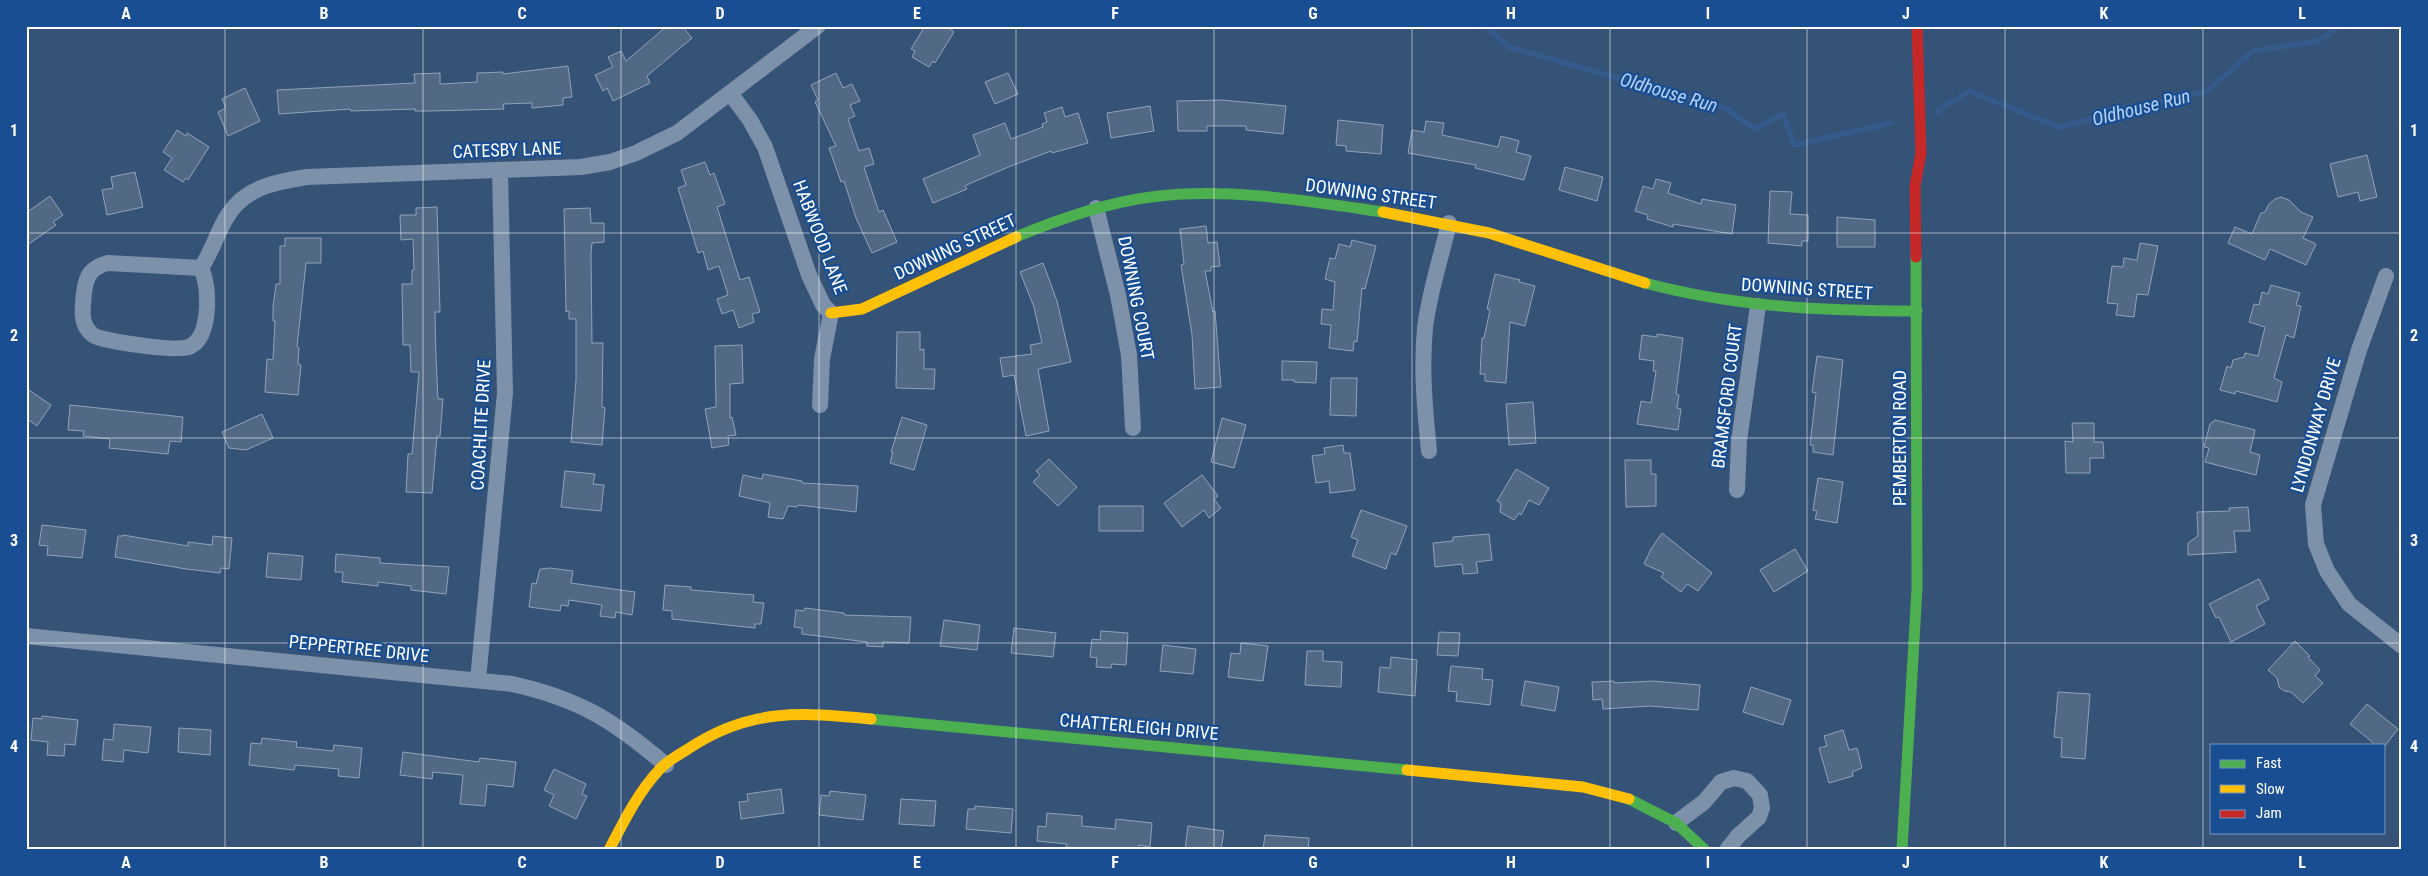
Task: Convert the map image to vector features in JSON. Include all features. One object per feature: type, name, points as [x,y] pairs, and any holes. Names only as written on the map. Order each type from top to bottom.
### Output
[{"type":"street","name":"CATESBY LANE","points":[[201,268],[213,250],[225,219],[245,197],[272,182],[307,177],[581,167],[610,162],[636,153],[677,132],[818,26]]},
{"type":"street","name":"PEMBERTON ROAD","points":[[1902,850],[1917,588],[1918,312],[1915,186],[1921,153],[1917,26]]},
{"type":"street","name":"HABWOOD LANE","points":[[730,93],[750,120],[765,147],[809,275],[822,305],[831,313],[822,359],[820,405]]},
{"type":"street","name":"COACHLITE DRIVE","points":[[478,680],[505,393],[500,171]]},
{"type":"street","name":"DOWNING STREET","points":[[831,313],[862,309],[1040,227],[1096,208],[1134,200],[1181,194],[1242,195],[1384,210],[1449,223],[1491,234],[1637,281],[1694,295],[1758,306],[1827,311],[1918,312]]},
{"type":"street","name":"DOWNING COURT","points":[[1096,208],[1118,295],[1129,355],[1133,428]]},
{"type":"street","points":[[1429,451],[1424,394],[1425,328],[1429,302],[1449,223]]},
{"type":"street","points":[[108,263],[201,268],[208,293],[202,333],[197,342],[190,347],[171,349],[99,338],[86,329],[82,313],[84,290],[87,279],[96,266],[108,263]]},
{"type":"street","name":"LYNDONWAY DRIVE","points":[[2386,276],[2359,350],[2313,505],[2316,544],[2327,571],[2349,604],[2402,646]]},
{"type":"street","name":"BRAMSFORD COURT","points":[[1737,490],[1739,441],[1758,306]]},
{"type":"street","name":"PEPPERTREE DRIVE","points":[[26,636],[478,680],[536,689],[573,702],[626,732],[666,765]]},
{"type":"street","name":"CHATTERLEIGH DRIVE","points":[[608,850],[632,810],[660,770],[666,765],[713,733],[736,723],[785,713],[810,713],[1574,786],[1622,796],[1676,822],[1706,850]]},
{"type":"street","points":[[1676,822],[1704,802],[1721,782],[1734,778],[1747,781],[1760,795],[1762,808],[1759,817],[1738,836],[1727,850]]},
{"type":"building","points":[[667,26],[682,26],[692,38],[647,76],[650,83],[613,101],[607,88],[603,91],[595,75],[613,67],[608,57],[621,51],[626,61]]},
{"type":"building","points":[[925,26],[946,26],[954,32],[935,63],[933,61],[929,67],[912,57],[915,51],[911,49]]},
{"type":"building","points":[[568,66],[572,97],[563,98],[563,105],[532,108],[532,103],[503,104],[504,109],[351,111],[350,109],[279,114],[277,90],[415,83],[414,74],[440,73],[440,84],[477,82],[477,73],[503,72],[503,74]]},
{"type":"building","points":[[836,73],[843,88],[852,84],[860,101],[850,105],[855,116],[848,119],[859,151],[869,148],[874,164],[864,167],[879,212],[883,210],[897,242],[872,253],[856,218],[844,181],[841,182],[829,148],[836,146],[815,102],[818,100],[811,85]]},
{"type":"building","points":[[1008,73],[1018,94],[995,104],[985,82]]},
{"type":"building","points":[[245,88],[260,121],[228,136],[218,112],[226,108],[222,99]]},
{"type":"building","points":[[1222,100],[1286,106],[1283,134],[1246,130],[1246,126],[1207,126],[1207,131],[1178,131],[1177,101]]},
{"type":"building","points":[[1150,106],[1154,131],[1111,138],[1107,113]]},
{"type":"building","points":[[1062,107],[1065,117],[1078,113],[1088,143],[1052,153],[1051,151],[1011,166],[965,186],[967,189],[933,203],[923,179],[980,155],[973,135],[1005,123],[1011,139],[1043,127],[1042,124],[1047,122],[1044,113]]},
{"type":"building","points":[[1338,120],[1383,125],[1381,154],[1346,151],[1346,146],[1336,145]]},
{"type":"building","points":[[1426,121],[1444,123],[1442,135],[1498,147],[1501,136],[1519,141],[1516,152],[1531,156],[1524,180],[1475,168],[1476,165],[1408,153],[1412,130],[1424,132]]},
{"type":"building","points":[[177,130],[186,136],[187,133],[209,147],[188,180],[186,178],[183,182],[164,170],[172,158],[163,152]]},
{"type":"building","points":[[2367,155],[2377,197],[2360,201],[2358,192],[2338,197],[2330,164]]},
{"type":"building","points":[[705,162],[710,175],[714,173],[725,204],[717,207],[740,280],[749,277],[760,312],[752,314],[754,322],[739,328],[733,310],[722,314],[717,299],[728,295],[719,266],[708,270],[703,251],[698,253],[678,188],[686,185],[681,170]]},
{"type":"building","points":[[1565,167],[1603,177],[1597,201],[1559,190]]},
{"type":"building","points":[[135,172],[143,207],[107,215],[102,190],[113,188],[111,177]]},
{"type":"building","points":[[1656,179],[1671,183],[1668,193],[1701,204],[1702,199],[1736,205],[1732,234],[1673,224],[1673,227],[1647,219],[1648,215],[1635,211],[1643,186],[1653,189]]},
{"type":"building","points":[[1770,191],[1792,192],[1790,214],[1808,215],[1808,241],[1802,241],[1802,246],[1768,243]]},
{"type":"building","points":[[50,196],[63,215],[53,222],[56,225],[26,246],[26,213]]},
{"type":"building","points":[[2281,197],[2289,200],[2301,212],[2313,217],[2303,238],[2316,244],[2306,265],[2270,249],[2265,260],[2228,243],[2235,227],[2252,234],[2261,213],[2265,212],[2269,204],[2275,199]]},
{"type":"building","points":[[437,207],[440,312],[435,312],[436,358],[438,399],[443,399],[440,436],[437,436],[432,493],[406,492],[408,454],[412,454],[419,372],[411,372],[410,345],[403,345],[402,284],[412,284],[412,270],[414,270],[413,239],[401,240],[400,215],[416,215],[416,208]]},
{"type":"building","points":[[590,208],[591,223],[604,223],[604,242],[592,243],[591,253],[592,343],[603,343],[602,407],[605,408],[602,445],[571,442],[576,380],[576,319],[569,319],[569,311],[566,312],[564,209]]},
{"type":"building","points":[[1837,217],[1875,220],[1875,247],[1837,247]]},
{"type":"building","points":[[1206,226],[1208,243],[1217,242],[1220,266],[1211,267],[1211,271],[1205,271],[1213,312],[1215,311],[1221,387],[1195,389],[1192,335],[1181,265],[1184,264],[1180,229]]},
{"type":"building","points":[[285,238],[321,238],[321,263],[306,263],[297,347],[299,348],[298,364],[301,365],[298,395],[265,392],[267,359],[273,360],[275,321],[273,321],[273,307],[276,284],[280,284],[280,246],[285,246]]},
{"type":"building","points":[[1352,240],[1376,246],[1365,289],[1362,288],[1357,342],[1354,341],[1353,351],[1329,348],[1331,325],[1321,324],[1322,309],[1333,310],[1335,282],[1325,279],[1330,258],[1335,259],[1339,244],[1350,247]]},
{"type":"building","points":[[2140,243],[2158,246],[2148,295],[2137,294],[2134,317],[2116,315],[2118,304],[2107,303],[2112,266],[2123,267],[2124,258],[2137,260]]},
{"type":"building","points":[[1043,263],[1057,301],[1071,362],[1038,369],[1049,431],[1026,436],[1014,375],[1003,377],[1000,358],[1032,354],[1030,345],[1042,343],[1034,307],[1020,272]]},
{"type":"building","points":[[1495,274],[1535,286],[1525,326],[1510,322],[1506,383],[1485,381],[1485,374],[1480,374],[1482,338],[1484,338],[1490,310],[1487,309]]},
{"type":"building","points":[[2271,285],[2300,293],[2296,305],[2301,306],[2294,338],[2286,335],[2274,378],[2282,382],[2277,402],[2236,391],[2235,394],[2220,390],[2227,366],[2231,368],[2233,360],[2244,357],[2245,353],[2258,356],[2265,327],[2249,322],[2254,304],[2259,305],[2262,292],[2268,294]]},
{"type":"building","points":[[897,332],[920,332],[920,350],[924,349],[924,369],[935,369],[934,389],[896,388]]},
{"type":"building","points":[[1657,334],[1683,338],[1676,394],[1679,395],[1677,408],[1681,409],[1678,430],[1637,424],[1641,401],[1651,403],[1656,371],[1653,371],[1654,361],[1639,359],[1642,335],[1657,337]]},
{"type":"building","points":[[742,345],[743,383],[730,384],[730,418],[732,417],[736,435],[728,436],[729,445],[712,448],[705,409],[716,407],[715,346]]},
{"type":"building","points":[[1817,356],[1843,360],[1833,455],[1813,452],[1813,445],[1810,445],[1816,393],[1812,392]]},
{"type":"building","points":[[1282,361],[1317,362],[1316,383],[1282,380]]},
{"type":"building","points":[[1331,378],[1357,378],[1356,416],[1330,415]]},
{"type":"building","points":[[26,388],[51,405],[37,426],[26,418]]},
{"type":"building","points":[[1533,402],[1536,443],[1509,445],[1506,404]]},
{"type":"building","points":[[70,405],[183,417],[181,442],[170,441],[168,454],[109,448],[110,439],[83,436],[84,431],[68,430]]},
{"type":"building","points":[[262,414],[273,438],[246,450],[229,448],[222,432]]},
{"type":"building","points":[[902,417],[927,425],[914,470],[890,463],[893,452],[891,452]]},
{"type":"building","points":[[1222,418],[1246,425],[1234,468],[1211,462]]},
{"type":"building","points":[[2215,420],[2255,430],[2250,452],[2260,455],[2256,475],[2205,462],[2209,448],[2204,447],[2210,424]]},
{"type":"building","points":[[2072,423],[2094,423],[2094,442],[2103,442],[2104,458],[2090,458],[2090,473],[2066,473],[2065,441],[2073,442]]},
{"type":"building","points":[[1343,445],[1344,453],[1350,453],[1355,490],[1330,493],[1329,481],[1316,483],[1312,456],[1325,454],[1324,448]]},
{"type":"building","points":[[1049,459],[1077,487],[1058,506],[1033,482],[1040,475],[1036,471]]},
{"type":"building","points":[[1625,460],[1651,460],[1651,474],[1656,474],[1656,506],[1626,507]]},
{"type":"building","points":[[1516,469],[1549,488],[1539,505],[1529,500],[1521,515],[1519,513],[1514,520],[1500,512],[1501,503],[1497,501]]},
{"type":"building","points":[[565,471],[595,474],[593,484],[604,485],[601,511],[561,507]]},
{"type":"building","points":[[763,474],[802,481],[802,483],[858,486],[856,512],[798,505],[797,507],[788,506],[783,519],[768,517],[770,503],[739,496],[743,475],[762,479]]},
{"type":"building","points":[[1202,475],[1218,496],[1214,499],[1221,508],[1209,518],[1204,510],[1182,527],[1164,503]]},
{"type":"building","points":[[1818,478],[1843,482],[1837,523],[1815,519],[1817,511],[1813,510]]},
{"type":"building","points":[[1099,506],[1143,506],[1143,531],[1099,531]]},
{"type":"building","points":[[2248,507],[2250,531],[2234,531],[2236,552],[2188,555],[2188,543],[2198,536],[2197,512],[2230,511],[2229,508]]},
{"type":"building","points":[[1361,510],[1407,526],[1396,555],[1391,553],[1386,569],[1352,556],[1358,540],[1351,537]]},
{"type":"building","points":[[42,525],[86,530],[82,558],[47,555],[48,546],[39,545]]},
{"type":"building","points":[[1662,533],[1712,573],[1698,591],[1687,584],[1681,592],[1661,577],[1664,573],[1644,564]]},
{"type":"building","points":[[1489,534],[1492,560],[1476,562],[1478,573],[1463,574],[1462,564],[1435,567],[1433,543],[1453,541],[1453,537]]},
{"type":"building","points":[[123,535],[188,546],[188,542],[212,545],[213,536],[232,538],[229,569],[221,568],[220,573],[115,557],[118,536]]},
{"type":"building","points":[[1795,549],[1808,571],[1774,592],[1760,570]]},
{"type":"building","points":[[268,553],[303,556],[301,580],[266,577]]},
{"type":"building","points":[[336,554],[380,558],[380,563],[449,567],[446,594],[411,590],[411,586],[378,582],[378,586],[342,582],[343,572],[335,572]]},
{"type":"building","points":[[550,568],[573,571],[571,583],[635,592],[632,615],[616,612],[615,618],[600,616],[602,605],[569,600],[568,606],[561,605],[560,611],[529,607],[532,583],[536,584],[540,569]]},
{"type":"building","points":[[2259,579],[2269,599],[2256,606],[2265,624],[2231,642],[2219,617],[2216,618],[2209,604]]},
{"type":"building","points":[[665,585],[691,587],[691,590],[754,595],[753,602],[764,603],[761,624],[755,624],[755,628],[672,619],[672,611],[663,610]]},
{"type":"building","points":[[805,608],[844,613],[844,615],[911,617],[909,643],[883,642],[883,647],[867,646],[867,642],[802,634],[802,628],[794,627],[796,610],[804,611]]},
{"type":"building","points":[[944,620],[980,625],[977,650],[940,646]]},
{"type":"building","points":[[1014,628],[1056,633],[1053,657],[1011,653]]},
{"type":"building","points":[[1101,631],[1128,633],[1126,665],[1112,664],[1111,668],[1096,667],[1097,658],[1090,657],[1092,639],[1100,640]]},
{"type":"building","points":[[1439,632],[1460,633],[1458,656],[1437,655]]},
{"type":"building","points":[[2295,641],[2310,656],[2308,657],[2320,670],[2315,676],[2323,683],[2303,703],[2291,692],[2284,691],[2279,687],[2277,678],[2268,670]]},
{"type":"building","points":[[1241,643],[1268,646],[1263,681],[1228,677],[1231,653],[1240,654]]},
{"type":"building","points":[[1163,645],[1196,649],[1193,674],[1160,671]]},
{"type":"building","points":[[1307,651],[1323,651],[1323,661],[1342,662],[1341,687],[1305,685]]},
{"type":"building","points":[[1391,657],[1417,660],[1415,696],[1378,692],[1380,667],[1390,668]]},
{"type":"building","points":[[1451,666],[1483,669],[1482,679],[1493,680],[1490,705],[1456,701],[1457,692],[1448,691]]},
{"type":"building","points":[[1525,681],[1559,687],[1555,711],[1521,705]]},
{"type":"building","points":[[1614,681],[1614,683],[1652,681],[1700,685],[1698,710],[1650,706],[1603,709],[1602,699],[1593,700],[1592,682]]},
{"type":"building","points":[[1751,687],[1791,700],[1783,725],[1743,712]]},
{"type":"building","points":[[2058,692],[2090,694],[2085,759],[2061,757],[2062,738],[2054,737]]},
{"type":"building","points":[[2367,704],[2398,729],[2386,744],[2375,744],[2350,724]]},
{"type":"building","points":[[42,716],[78,720],[75,745],[65,744],[64,756],[47,755],[48,742],[31,740],[33,718],[42,719]]},
{"type":"building","points":[[114,724],[151,727],[148,753],[124,750],[123,762],[102,760],[104,739],[113,740]]},
{"type":"building","points":[[179,728],[211,730],[210,755],[178,752]]},
{"type":"building","points":[[1843,730],[1849,750],[1857,748],[1862,768],[1852,772],[1853,776],[1829,783],[1819,748],[1827,746],[1824,736]]},
{"type":"building","points":[[262,738],[297,742],[296,747],[333,751],[334,745],[362,748],[359,778],[338,776],[339,769],[295,765],[294,770],[249,765],[251,743],[261,744]]},
{"type":"building","points":[[403,752],[479,762],[480,758],[516,762],[513,787],[487,784],[485,806],[460,804],[463,775],[433,772],[432,779],[400,775]]},
{"type":"building","points":[[554,769],[586,784],[582,794],[587,796],[576,819],[549,806],[554,795],[544,790]]},
{"type":"building","points":[[781,789],[784,813],[741,819],[739,802],[748,801],[747,794]]},
{"type":"building","points":[[830,791],[866,795],[863,820],[819,815],[821,795],[829,796]]},
{"type":"building","points":[[901,799],[936,801],[934,826],[899,824]]},
{"type":"building","points":[[975,806],[1013,809],[1011,833],[966,829],[968,809],[975,809]]},
{"type":"building","points":[[1047,813],[1082,816],[1082,826],[1115,829],[1116,819],[1152,823],[1150,847],[1139,845],[1138,850],[1091,850],[1066,847],[1067,844],[1037,841],[1038,826],[1046,827]]},
{"type":"building","points":[[1188,826],[1224,831],[1221,850],[1185,850]]},
{"type":"building","points":[[1265,835],[1309,838],[1308,850],[1263,850]]},
{"type":"waterway","name":"Oldhouse Run","points":[[1485,26],[1509,47],[1727,109],[1755,129],[1783,114],[1794,145],[1891,123]]},
{"type":"waterway","name":"Oldhouse Run","points":[[1936,112],[1969,91],[2059,127],[2207,91],[2253,51],[2318,41],[2340,26]]},
{"type":"traffic: fast","points":[[1016,237],[1065,218],[1099,208],[1151,197],[1180,194],[1238,194],[1383,212]]},
{"type":"traffic: fast","points":[[1902,850],[1917,588],[1916,257]]},
{"type":"traffic: fast","points":[[1645,283],[1713,298],[1780,306],[1848,310],[1917,311]]},
{"type":"traffic: fast","points":[[871,719],[1407,770]]},
{"type":"traffic: fast","points":[[1629,799],[1676,823],[1705,850]]},
{"type":"traffic: slow","points":[[1383,212],[1489,233],[1645,283]]},
{"type":"traffic: slow","points":[[831,313],[862,309],[1016,237]]},
{"type":"traffic: slow","points":[[609,850],[638,798],[660,769],[673,758],[711,736],[732,726],[776,716],[821,715],[871,719]]},
{"type":"traffic: slow","points":[[1407,770],[1583,787],[1629,799]]},
{"type":"traffic: jam","points":[[1916,257],[1915,186],[1921,153],[1917,26]]}]
